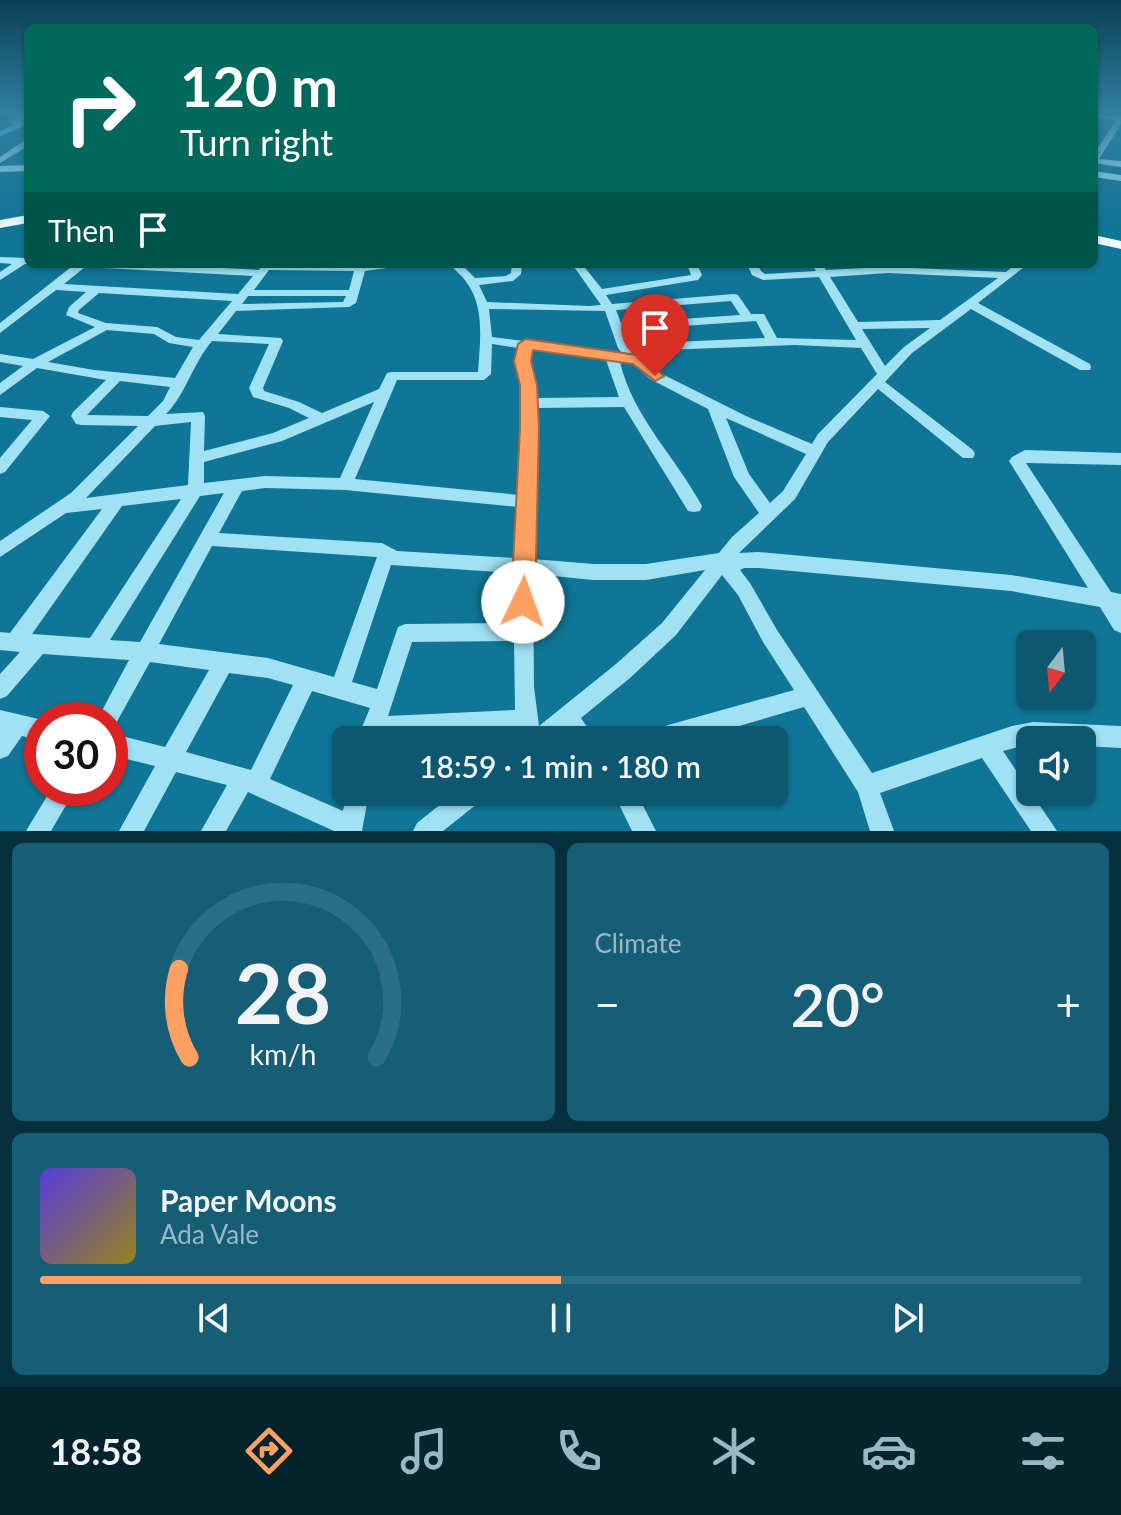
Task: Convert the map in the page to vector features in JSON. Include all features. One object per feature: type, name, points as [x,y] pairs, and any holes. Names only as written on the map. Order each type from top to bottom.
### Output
[{"type":"main road","points":[[0,217],[24,214]]},
{"type":"main road","points":[[0,224],[24,220]]},
{"type":"main road","points":[[1098,234],[1121,239]]},
{"type":"main road","points":[[1098,240],[1121,245]]},
{"type":"street","points":[[1098,161],[1121,164]]},
{"type":"street","points":[[0,169],[24,168]]},
{"type":"street","points":[[1098,175],[1121,178]]},
{"type":"street","points":[[0,260],[24,261]]},
{"type":"street","points":[[0,277],[24,262]]},
{"type":"street","points":[[0,329],[77,268]]},
{"type":"street","points":[[1,549],[64,507],[168,404],[177,383],[205,340],[265,268],[338,268],[324,293]]},
{"type":"street","points":[[55,287],[345,305],[350,303],[361,268]]},
{"type":"street","points":[[345,484],[392,376],[482,376],[488,340],[481,305],[472,282],[459,268]]},
{"type":"street","points":[[472,282],[509,279],[516,274],[517,268]]},
{"type":"street","points":[[580,268],[609,307],[617,327],[618,352],[614,371],[694,506]]},
{"type":"street","points":[[600,293],[694,278],[697,275],[694,268]]},
{"type":"street","points":[[754,268],[763,277],[820,268],[866,344],[880,379],[968,454]]},
{"type":"street","points":[[901,268],[1008,275]]},
{"type":"street","points":[[547,726],[567,717],[669,629],[767,512],[789,495],[823,438],[908,350],[1018,268]]},
{"type":"street","points":[[97,289],[73,309],[72,315],[105,326],[157,331],[173,340],[277,341],[256,388],[258,394],[294,405],[320,418]]},
{"type":"street","points":[[238,300],[353,293]]},
{"type":"street","points":[[481,305],[609,307],[734,297],[747,317]]},
{"type":"street","points":[[971,304],[1085,367]]},
{"type":"street","points":[[617,327],[762,318],[773,342]]},
{"type":"street","points":[[855,326],[941,324]]},
{"type":"street","points":[[0,390],[33,365],[105,326]]},
{"type":"street","points":[[488,340],[618,352],[773,342],[866,344]]},
{"type":"street","points":[[526,344],[523,361],[530,403],[524,632],[531,726]]},
{"type":"street","points":[[618,352],[638,360],[672,387],[815,452]]},
{"type":"street","points":[[0,358],[116,377],[177,383]]},
{"type":"street","points":[[95,647],[196,489],[199,458],[200,417],[151,421],[81,420],[78,416],[116,377]]},
{"type":"street","points":[[199,458],[277,437],[383,393]]},
{"type":"street","points":[[530,403],[630,402]]},
{"type":"street","points":[[714,406],[742,477],[767,512]]},
{"type":"street","points":[[0,412],[43,416],[0,468]]},
{"type":"street","points":[[1121,459],[1025,456],[1017,461],[1114,602],[1121,624]]},
{"type":"street","points":[[64,507],[265,482],[345,484],[528,502]]},
{"type":"street","points":[[117,702],[237,485]]},
{"type":"street","points":[[8,642],[118,499]]},
{"type":"street","points":[[207,539],[387,552],[394,558],[593,572],[646,572],[758,560],[1011,583],[1114,602]]},
{"type":"street","points":[[340,689],[387,552]]},
{"type":"street","points":[[725,565],[744,589],[867,786],[882,831]]},
{"type":"street","points":[[374,726],[405,633],[524,632]]},
{"type":"street","points":[[8,642],[146,652],[268,668],[382,701]]},
{"type":"street","points":[[0,689],[39,644]]},
{"type":"street","points":[[131,831],[224,662]]},
{"type":"street","points":[[213,831],[250,780],[307,679]]},
{"type":"street","points":[[703,726],[809,696]]},
{"type":"street","points":[[567,717],[574,726]]},
{"type":"street","points":[[0,748],[8,722]]},
{"type":"street","points":[[867,786],[1033,733],[1121,737]]},
{"type":"street","points":[[987,746],[1045,831]]},
{"type":"street","points":[[128,748],[250,780],[350,829],[355,806]]},
{"type":"street","points":[[38,831],[54,806]]},
{"type":"street","points":[[433,828],[458,806]]},
{"type":"street","points":[[631,806],[644,831]]},
{"type":"route","points":[[523,602],[530,403],[522,353],[526,344],[638,360],[655,376]]}]
